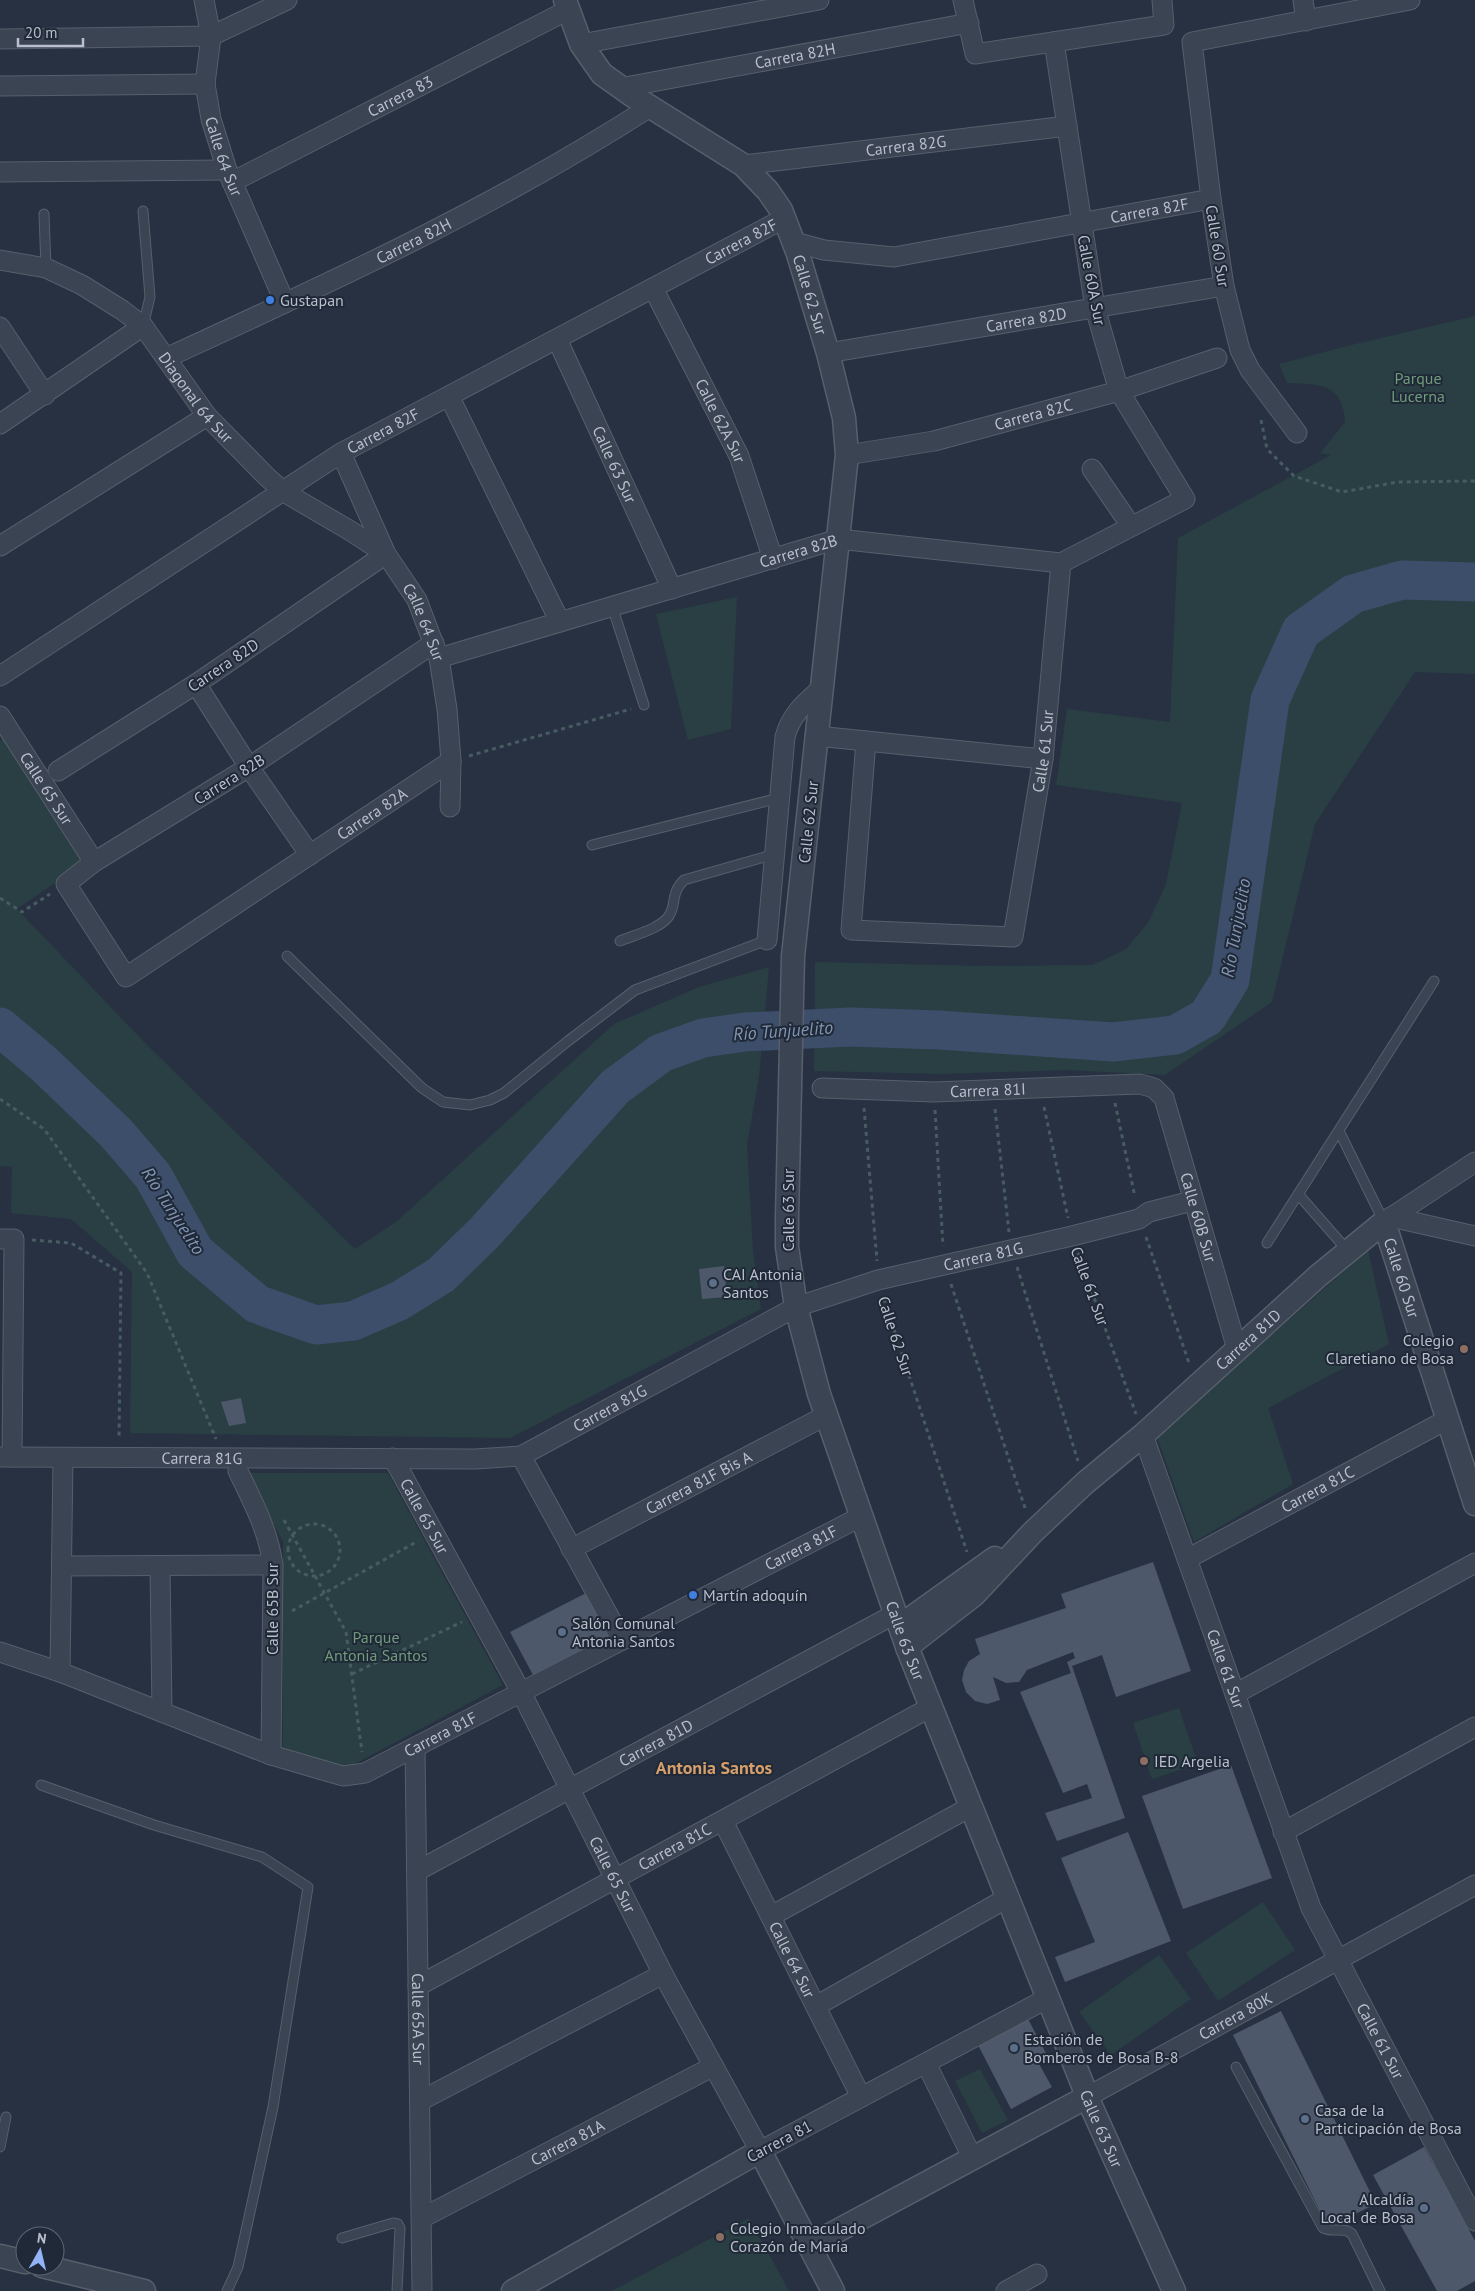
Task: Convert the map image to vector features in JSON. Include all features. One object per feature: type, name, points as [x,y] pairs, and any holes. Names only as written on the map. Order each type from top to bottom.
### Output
[{"type":"street","name":"Calle 64 Sur","points":[[204,0],[210,36],[205,84],[211,119],[230,176],[285,304]]},
{"type":"street","points":[[0,39],[210,36],[287,0]]},
{"type":"street","points":[[581,44],[819,0]]},
{"type":"street","points":[[963,0],[975,54],[1164,25],[1162,0]]},
{"type":"street","points":[[1303,0],[1306,21],[1410,0]]},
{"type":"street","name":"Calle 62 Sur","points":[[567,5],[581,44],[602,74],[620,88],[743,165],[768,191],[785,218],[794,242],[828,353],[844,418],[847,456],[793,956]]},
{"type":"street","name":"Carrera 83","points":[[0,172],[230,176],[567,5]]},
{"type":"street","name":"Calle 60 Sur","points":[[1296,433],[1250,370],[1240,350],[1224,286],[1211,199],[1192,42],[1306,21]]},
{"type":"street","name":"Carrera 82H","points":[[620,88],[968,23]]},
{"type":"street","name":"Calle 60A Sur","points":[[1054,42],[1095,308],[1119,391],[1185,499],[1131,526]]},
{"type":"street","points":[[0,86],[205,84]]},
{"type":"street","name":"Carrera 82H","points":[[166,358],[285,304],[492,200],[586,148],[650,107]]},
{"type":"street","name":"Carrera 82G","points":[[743,165],[1067,126]]},
{"type":"street","name":"Carrera 82F","points":[[794,242],[824,250],[894,257],[1211,199]]},
{"type":"street","name":"Carrera 82F","points":[[0,676],[341,454],[785,218]]},
{"type":"street","name":"Diagonal 64 Sur","points":[[0,260],[46,268],[82,285],[143,326],[207,416],[284,492],[386,554]]},
{"type":"street","name":"Carrera 82D","points":[[828,353],[1224,286]]},
{"type":"street","name":"Calle 62A Sur","points":[[653,288],[739,456],[773,559]]},
{"type":"street","points":[[0,424],[45,395],[143,326]]},
{"type":"street","points":[[0,327],[45,395]]},
{"type":"street","name":"Calle 63 Sur","points":[[557,339],[672,589]]},
{"type":"street","name":"Carrera 82C","points":[[847,456],[934,441],[1119,391],[1217,358]]},
{"type":"street","points":[[449,396],[560,622]]},
{"type":"street","points":[[0,546],[207,416]]},
{"type":"street","name":"Calle 64 Sur","points":[[341,454],[386,554],[417,600],[437,651],[447,709],[451,761],[450,806]]},
{"type":"street","points":[[1061,563],[1131,526],[1092,469]]},
{"type":"street","name":"Carrera 82B","points":[[66,884],[94,862],[437,651],[560,622],[838,539],[1061,563]]},
{"type":"street","name":"Carrera 82D","points":[[58,771],[196,684],[386,554]]},
{"type":"street","name":"Calle 61 Sur","points":[[866,741],[851,930],[1013,937],[1042,759],[1061,563]]},
{"type":"street","points":[[196,684],[249,767],[310,854]]},
{"type":"street","name":"Calle 62 Sur","points":[[768,940],[785,737],[789,722],[798,709],[822,688]]},
{"type":"street","name":"Calle 65 Sur","points":[[1,721],[94,862]]},
{"type":"street","points":[[817,736],[1042,759]]},
{"type":"street","name":"Carrera 82A","points":[[66,884],[126,977],[451,761]]},
{"type":"street","name":"Calle 63 Sur","points":[[793,956],[787,1247],[796,1307],[825,1416],[860,1517],[931,1707],[1009,1897],[1087,2097],[1174,2291]]},
{"type":"street","name":"Carrera 81I","points":[[822,1088],[934,1092],[1140,1084],[1154,1088]]},
{"type":"street","name":"Calle 60B Sur","points":[[1154,1088],[1164,1098],[1192,1201],[1237,1349]]},
{"type":"street","name":"Carrera 81D","points":[[416,1871],[570,1788],[974,1595],[1033,1532],[1085,1483],[1143,1435],[1237,1349],[1348,1252],[1388,1220],[1475,1162]]},
{"type":"street","name":"Carrera 81G","points":[[6,1457],[475,1459],[521,1456],[796,1307],[878,1280],[1072,1236],[1140,1218],[1149,1212],[1192,1201]]},
{"type":"street","points":[[1388,1220],[1475,1236]]},
{"type":"street","name":"Calle 60 Sur","points":[[1388,1220],[1475,1504]]},
{"type":"street","points":[[6,1457],[7,1239]]},
{"type":"street","name":"Carrera 81F Bis A","points":[[571,1549],[825,1416]]},
{"type":"street","name":"Carrera 81C","points":[[1187,1559],[1448,1419]]},
{"type":"street","name":"Calle 61 Sur","points":[[1143,1435],[1311,1908],[1475,2221]]},
{"type":"street","points":[[521,1456],[622,1640]]},
{"type":"street","points":[[60,1672],[63,1566],[63,1458]]},
{"type":"street","name":"Calle 65 Sur","points":[[392,1458],[521,1692],[663,1974],[760,2151],[833,2291]]},
{"type":"street","name":"Calle 65B Sur","points":[[238,1471],[263,1523],[269,1541],[273,1565],[271,1755]]},
{"type":"street","name":"Carrera 81F","points":[[0,1652],[60,1672],[271,1755],[343,1776],[365,1773],[860,1517]]},
{"type":"street","name":"Carrera 81D","points":[[901,1629],[974,1573],[1033,1532]]},
{"type":"street","points":[[1235,1694],[1475,1563]]},
{"type":"street","points":[[63,1566],[273,1565]]},
{"type":"street","points":[[160,1566],[162,1712]]},
{"type":"street","name":"Carrera 81C","points":[[418,1986],[931,1707]]},
{"type":"street","points":[[1283,1832],[1475,1727]]},
{"type":"street","name":"Calle 65A Sur","points":[[415,1748],[422,2291]]},
{"type":"street","points":[[771,1916],[972,1806]]},
{"type":"street","name":"Calle 64 Sur","points":[[723,1821],[861,2097]]},
{"type":"street","name":"Carrera 80K","points":[[809,2246],[973,2159],[1475,1885]]},
{"type":"street","points":[[816,2006],[1009,1897]]},
{"type":"street","points":[[420,2101],[663,1974]]},
{"type":"street","name":"Carrera 81","points":[[513,2291],[760,2151],[1048,1998]]},
{"type":"street","points":[[926,2063],[973,2159]]},
{"type":"street","name":"Carrera 81A","points":[[422,2218],[712,2066]]},
{"type":"street","points":[[0,2256],[15,2260]]},
{"type":"street","points":[[65,2272],[144,2291]]},
{"type":"street","points":[[1006,2291],[1037,2274]]},
{"type":"lane","points":[[142,211],[150,297],[143,326]]},
{"type":"lane","points":[[44,214],[46,268]]},
{"type":"lane","points":[[612,606],[644,705]]},
{"type":"lane","points":[[592,844],[780,798]]},
{"type":"lane","points":[[620,941],[661,924],[670,915],[676,888],[684,880],[775,854]]},
{"type":"lane","points":[[288,956],[422,1088],[443,1102],[470,1105],[490,1100],[504,1093],[568,1041],[636,990],[768,940]]},
{"type":"lane","points":[[1267,1242],[1434,980]]},
{"type":"lane","points":[[1339,1131],[1388,1220]]},
{"type":"lane","points":[[1298,1194],[1348,1252]]},
{"type":"lane","points":[[41,1785],[154,1826],[262,1858],[308,1887],[272,2107],[238,2267],[227,2291]]},
{"type":"lane","points":[[1236,2067],[1323,2228],[1332,2231],[1345,2230],[1352,2234],[1380,2291]]},
{"type":"lane","points":[[0,2147],[6,2117]]},
{"type":"lane","points":[[342,2238],[394,2223],[398,2224],[400,2228],[397,2291]]},
{"type":"path","points":[[1260,414],[1267,449],[1294,476],[1342,492],[1398,482],[1475,481]]},
{"type":"path","points":[[451,761],[644,705]]},
{"type":"path","points":[[0,898],[22,912],[66,884]]},
{"type":"path","name":"Calle 61 Sur","points":[[1040,1089],[1072,1236],[1143,1435]]},
{"type":"path","name":"Calle 62 Sur","points":[[863,1090],[878,1280],[974,1573]]},
{"type":"path","points":[[993,1091],[1012,1250],[1085,1483]]},
{"type":"path","points":[[934,1092],[944,1266],[1033,1532]]},
{"type":"path","points":[[0,1099],[44,1129],[147,1273],[224,1458]]},
{"type":"path","points":[[7,1239],[71,1243],[121,1273],[119,1458]]},
{"type":"path","points":[[283,1520],[346,1632],[365,1773]]},
{"type":"path","points":[[316,1523],[332,1530],[338,1537],[341,1546],[338,1563],[332,1570],[315,1576],[301,1573],[291,1562],[288,1548],[292,1535],[307,1524],[316,1523]]},
{"type":"path","points":[[272,1623],[434,1532]]},
{"type":"path","points":[[352,1674],[477,1614]]},
{"type":"green space","name":"Parque Lucerna","points":[[1475,316],[1475,674],[1415,672],[1315,824],[1272,1002],[1165,1075],[1066,1070],[943,1074],[814,1071],[815,962],[986,966],[1093,965],[1126,949],[1148,923],[1166,884],[1182,803],[1056,785],[1067,709],[1170,722],[1178,538],[1331,455],[1320,453],[1345,422],[1340,400],[1334,393],[1319,385],[1287,383],[1279,364]]},
{"type":"green space","points":[[737,597],[731,729],[688,740],[656,614]]},
{"type":"green space","points":[[5,738],[83,864],[17,909],[146,1044],[355,1249],[396,1222],[614,1024],[699,987],[769,967],[759,1077],[747,1145],[753,1251],[761,1309],[510,1438],[130,1433],[132,1272],[71,1219],[11,1213],[12,1167],[0,1166],[0,741]]},
{"type":"green space","points":[[1368,1250],[1389,1344],[1268,1408],[1293,1484],[1194,1542],[1157,1437]]},
{"type":"green space","name":"Parque Antonia Santos","points":[[248,1473],[388,1473],[503,1685],[347,1768],[283,1749],[283,1542]]},
{"type":"green space","points":[[1179,1708],[1198,1764],[1152,1779],[1133,1723]]},
{"type":"green space","points":[[1263,1902],[1295,1950],[1218,2001],[1186,1953]]},
{"type":"green space","points":[[1159,1955],[1191,1999],[1111,2055],[1079,2012]]},
{"type":"green space","points":[[980,2069],[1008,2120],[982,2133],[955,2081]]},
{"type":"green space","points":[[749,2218],[789,2291],[612,2291]]},
{"type":"building","name":"CAI Antonia Santos","points":[[724,1266],[727,1297],[702,1299],[699,1269]]},
{"type":"building","points":[[241,1398],[246,1423],[229,1426],[221,1402]]},
{"type":"building","points":[[1153,1562],[1191,1671],[1116,1697],[1102,1655],[1072,1666],[1125,1818],[1057,1841],[1045,1813],[1092,1798],[1087,1784],[1063,1793],[1020,1692],[1071,1673],[1067,1662],[1075,1658],[1073,1652],[1027,1670],[1019,1682],[1006,1683],[993,1677],[1000,1700],[987,1704],[975,1701],[966,1692],[962,1680],[964,1670],[969,1661],[980,1654],[975,1639],[1066,1608],[1061,1594]]},
{"type":"building","name":"Salón Comunal Antonia Santos","points":[[592,1590],[614,1633],[533,1675],[510,1632]]},
{"type":"building","points":[[1231,1765],[1272,1878],[1183,1909],[1142,1796]]},
{"type":"building","points":[[1128,1832],[1171,1941],[1065,1982],[1055,1957],[1095,1942],[1061,1858]]},
{"type":"building","name":"Casa de la Participación de Bosa","points":[[1281,2011],[1376,2204],[1328,2227],[1233,2035]]},
{"type":"building","points":[[1027,2017],[1049,2059],[1039,2064],[1052,2087],[1011,2109],[977,2043]]},
{"type":"building","name":"Alcaldía Local de Bosa","points":[[1424,2147],[1475,2241],[1475,2281],[1457,2291],[1437,2291],[1373,2175]]},
{"type":"waterway","name":"Río Tunjuelito","points":[[0,1027],[44,1064],[116,1133],[153,1176],[195,1252],[257,1304],[316,1325],[353,1321],[399,1301],[441,1275],[485,1232],[615,1087],[661,1053],[703,1038],[745,1032],[850,1027],[939,1030],[1113,1042],[1175,1035],[1207,1017],[1230,980],[1270,700],[1301,631],[1353,594],[1402,580],[1475,582]]},
{"type":"place","name":"Gustapan","points":[[270,300]]},
{"type":"place","name":"CAI Antonia Santos","points":[[713,1283]]},
{"type":"place","name":"Colegio Claretiano de Bosa","points":[[1464,1349]]},
{"type":"place","name":"Martín adoquín","points":[[693,1595]]},
{"type":"place","name":"Salón Comunal Antonia Santos","points":[[562,1632]]},
{"type":"place","name":"IED Argelia","points":[[1144,1761]]},
{"type":"place","name":"Estación de Bomberos de Bosa B-8","points":[[1014,2048]]},
{"type":"place","name":"Casa de la Participación de Bosa","points":[[1305,2119]]},
{"type":"place","name":"Alcaldía Local de Bosa","points":[[1424,2208]]},
{"type":"place","name":"Colegio Inmaculado Corazón de María","points":[[720,2237]]},
{"type":"district","name":"Antonia Santos","points":[[714,1768]]}]
